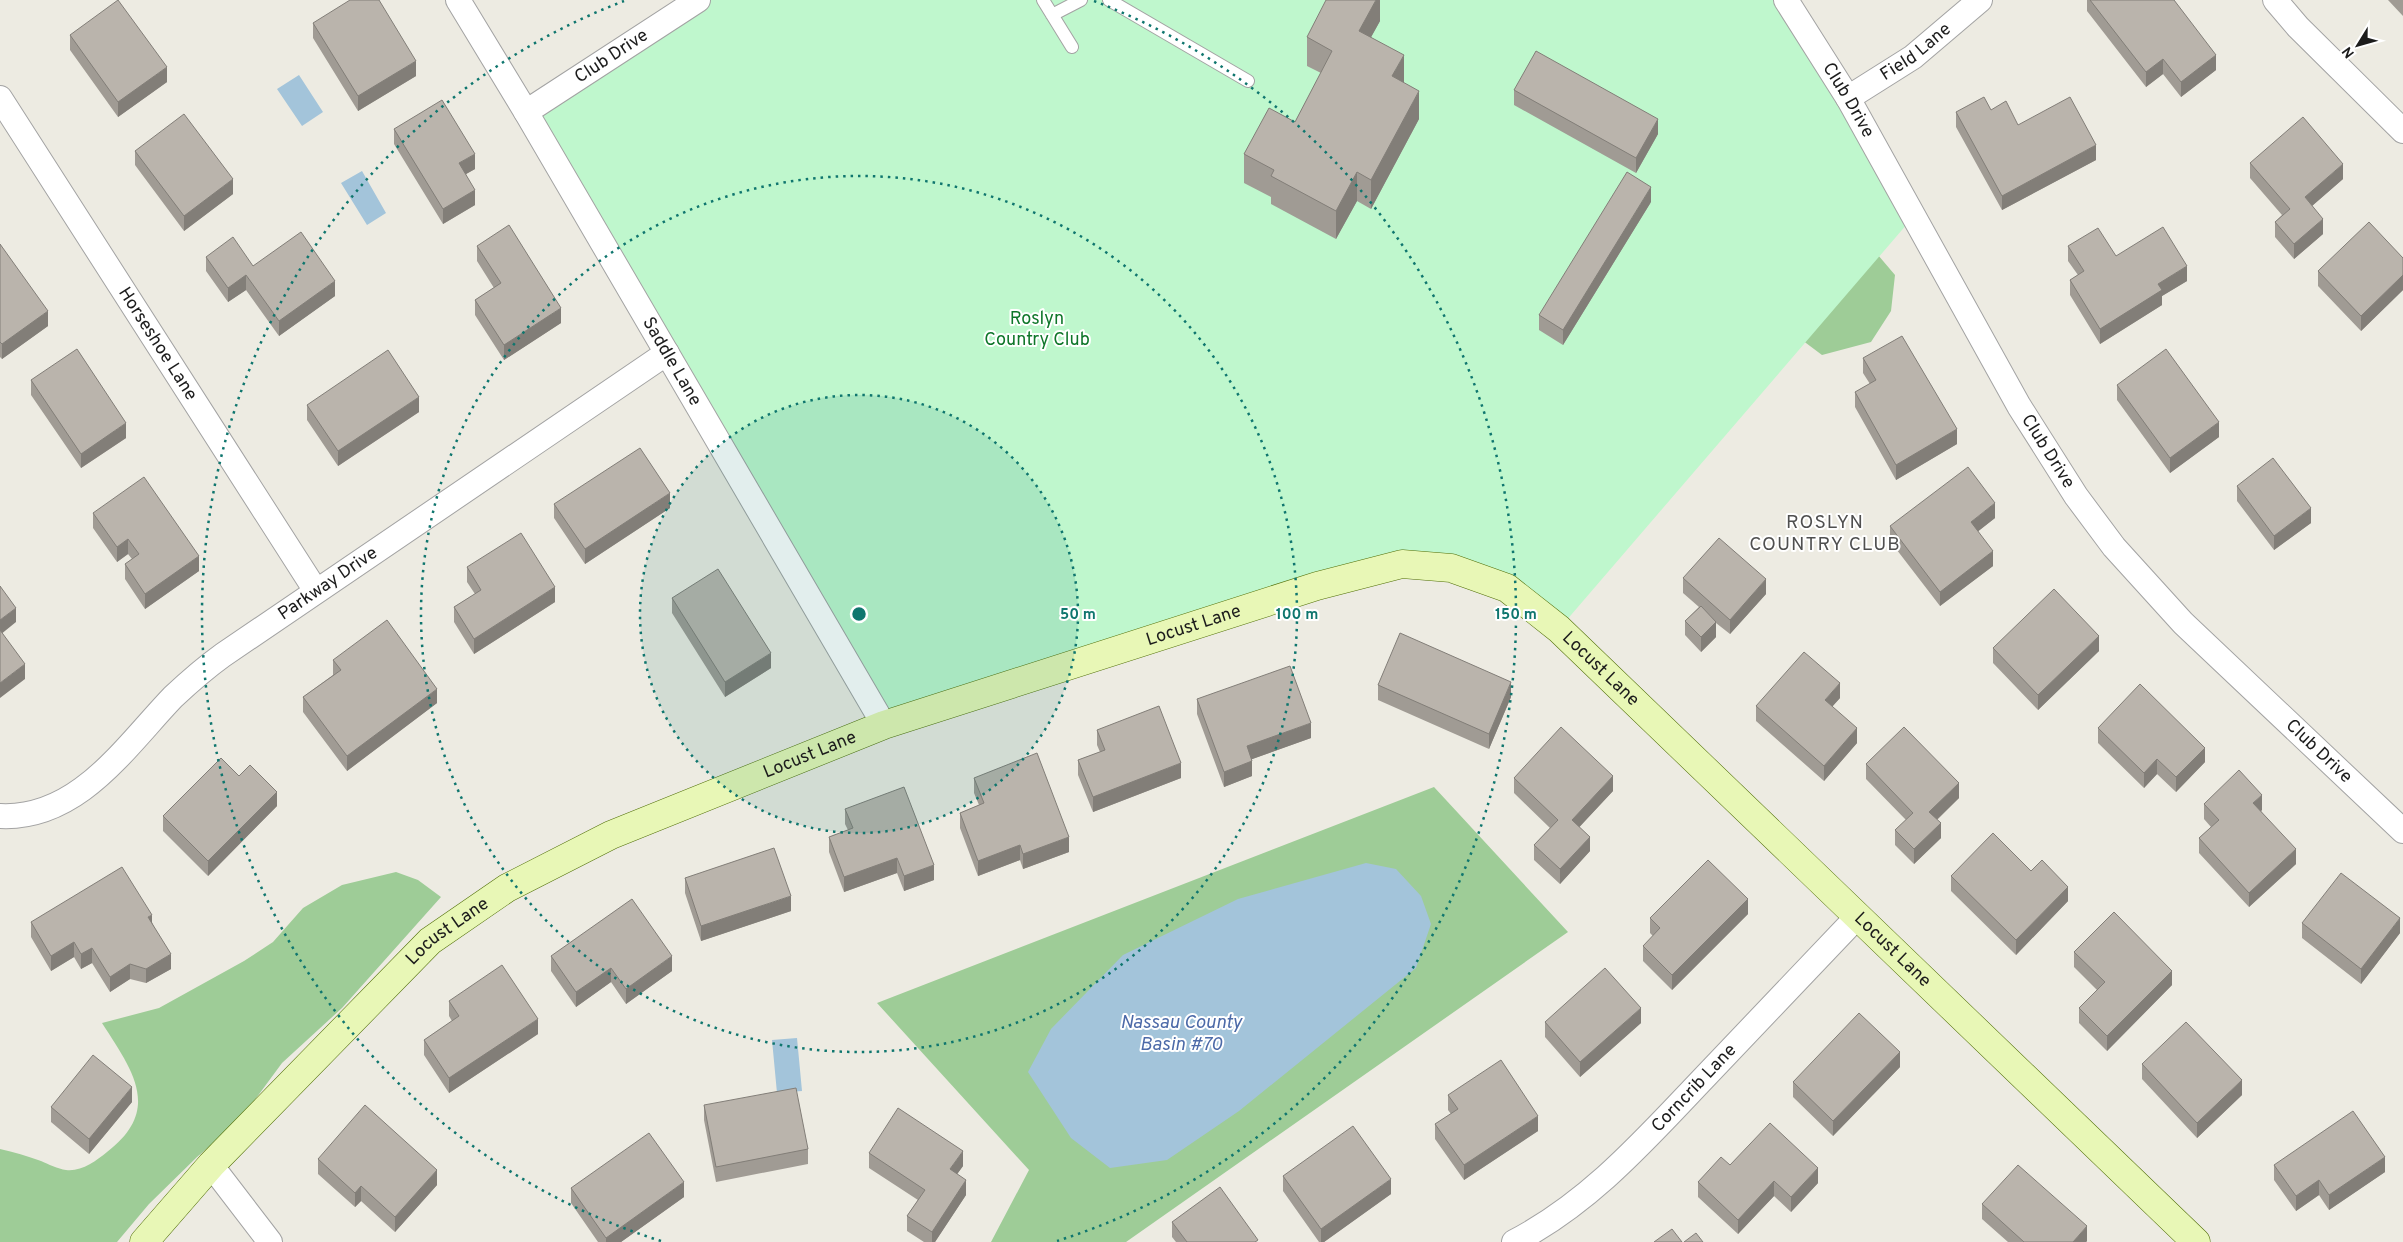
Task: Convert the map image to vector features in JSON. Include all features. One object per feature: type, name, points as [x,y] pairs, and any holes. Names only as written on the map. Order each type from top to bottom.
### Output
[{"type":"street","name":"Saddle Lane","points":[[458,0],[526,112],[884,725]]},
{"type":"street","name":"Club Drive","points":[[526,112],[698,0]]},
{"type":"street","name":"Club Drive","points":[[1786,0],[1848,98],[2018,406],[2076,496],[2109,540],[2183,623],[2403,831]]},
{"type":"street","name":"Field Lane","points":[[1848,98],[1913,57],[1980,0]]},
{"type":"street","points":[[2275,0],[2298,27],[2403,131]]},
{"type":"street","name":"Horseshoe Lane","points":[[0,98],[316,591]]},
{"type":"street","name":"Parkway Drive","points":[[0,816],[16,817],[39,813],[74,797],[99,776],[194,677],[316,591],[667,354]]},
{"type":"street","name":"Locust Lane","points":[[144,1242],[211,1165],[430,941],[507,888],[611,835],[884,725],[1317,586],[1402,564],[1451,568],[1507,588],[1559,629],[2196,1242]]},
{"type":"street","name":"Corncrib Lane","points":[[1514,1242],[1546,1226],[1590,1193],[1633,1152],[1857,917]]},
{"type":"street","points":[[211,1165],[270,1242]]},
{"type":"lane","points":[[1043,0],[1072,47]]},
{"type":"lane","points":[[1052,15],[1081,0]]},
{"type":"lane","points":[[1109,0],[1248,81]]},
{"type":"green space","name":"Roslyn Country Club","points":[[695,0],[1786,0],[1914,216],[1559,629],[1507,588],[1402,564],[884,725],[528,107]]},
{"type":"green space","points":[[1861,235],[1895,275],[1891,311],[1871,342],[1822,355],[1782,325]]},
{"type":"green space","points":[[1434,787],[1568,932],[1126,1242],[991,1242],[1029,1170],[877,1003]]},
{"type":"green space","points":[[396,872],[418,880],[441,897],[342,1008],[282,1063],[240,1120],[197,1157],[149,1204],[117,1242],[0,1242],[0,1149],[31,1157],[56,1168],[72,1170],[83,1168],[107,1152],[124,1136],[134,1120],[138,1105],[137,1089],[132,1073],[102,1023],[159,1008],[244,961],[273,942],[303,908],[342,885]]},
{"type":"water","points":[[299,75],[323,112],[302,126],[277,89]]},
{"type":"water","points":[[362,171],[386,213],[367,225],[341,183]]},
{"type":"water","name":"Nassau County Basin #70","points":[[1366,863],[1396,869],[1421,896],[1431,924],[1416,968],[1239,1111],[1167,1160],[1110,1168],[1071,1138],[1028,1072],[1051,1029],[1123,955],[1238,899]]},
{"type":"water","points":[[797,1038],[802,1091],[777,1093],[772,1040]]},
{"type":"building","points":[[118,0],[167,67],[118,102],[70,35]]},
{"type":"building","points":[[350,0],[379,0],[416,61],[358,96],[313,23]]},
{"type":"building","points":[[1326,0],[1376,0],[1359,31],[1404,55],[1392,76],[1419,91],[1371,180],[1357,172],[1336,211],[1271,176],[1274,170],[1244,154],[1269,108],[1295,122],[1332,51],[1307,37]]},
{"type":"building","points":[[2090,0],[2174,0],[2216,55],[2181,82],[2163,59],[2146,72]]},
{"type":"building","points":[[1536,51],[1658,119],[1636,158],[1514,90]]},
{"type":"building","points":[[1984,97],[1991,110],[2006,101],[2018,125],[2070,97],[2096,145],[2002,196],[1956,112]]},
{"type":"building","points":[[442,100],[475,154],[459,163],[475,190],[443,209],[394,129]]},
{"type":"building","points":[[184,114],[233,179],[184,216],[135,151]]},
{"type":"building","points":[[2303,117],[2343,164],[2305,197],[2323,219],[2294,244],[2275,222],[2290,209],[2250,163]]},
{"type":"building","points":[[1627,172],[1651,187],[1563,330],[1539,315]]},
{"type":"building","points":[[2369,222],[2403,258],[2403,275],[2361,316],[2318,271]]},
{"type":"building","points":[[509,225],[561,308],[504,345],[475,300],[501,283],[477,246]]},
{"type":"building","points":[[2163,227],[2187,266],[2158,284],[2162,290],[2100,329],[2070,280],[2084,271],[2068,246],[2098,228],[2116,256]]},
{"type":"building","points":[[301,232],[335,281],[279,321],[246,275],[228,288],[206,257],[233,237],[253,266]]},
{"type":"building","points":[[0,244],[48,311],[2,344],[0,342]]},
{"type":"building","points":[[1902,336],[1957,429],[1896,465],[1855,392],[1876,380],[1863,358]]},
{"type":"building","points":[[77,349],[126,423],[81,454],[31,380]]},
{"type":"building","points":[[2166,349],[2219,422],[2170,458],[2117,385]]},
{"type":"building","points":[[388,350],[419,397],[338,451],[307,405]]},
{"type":"building","points":[[640,448],[670,493],[585,549],[554,504]]},
{"type":"building","points":[[2273,458],[2311,508],[2274,536],[2237,486]]},
{"type":"building","points":[[1968,467],[1995,503],[1971,522],[1993,551],[1940,592],[1890,526]]},
{"type":"building","points":[[144,477],[199,556],[145,594],[125,564],[139,554],[128,539],[117,547],[93,513]]},
{"type":"building","points":[[521,533],[555,587],[474,639],[454,607],[481,590],[467,567]]},
{"type":"building","points":[[1719,538],[1766,579],[1730,620],[1683,578]]},
{"type":"building","points":[[718,569],[771,653],[725,682],[672,598]]},
{"type":"building","points":[[0,586],[16,608],[0,620]]},
{"type":"building","points":[[2054,589],[2099,636],[2038,695],[1993,648]]},
{"type":"building","points":[[1701,606],[1716,622],[1701,637],[1685,621]]},
{"type":"building","points":[[387,620],[437,689],[347,756],[303,697],[341,670],[333,660]]},
{"type":"building","points":[[0,630],[25,664],[0,683]]},
{"type":"building","points":[[1400,633],[1511,682],[1489,734],[1378,685]]},
{"type":"building","points":[[1804,652],[1840,683],[1825,700],[1857,728],[1824,766],[1756,706]]},
{"type":"building","points":[[1290,666],[1311,723],[1247,746],[1252,761],[1224,772],[1197,699]]},
{"type":"building","points":[[2140,684],[2205,748],[2176,777],[2157,759],[2144,773],[2098,728]]},
{"type":"building","points":[[1159,706],[1181,763],[1093,797],[1078,760],[1105,750],[1097,730]]},
{"type":"building","points":[[1561,727],[1613,776],[1572,820],[1590,837],[1560,869],[1534,845],[1558,820],[1514,778]]},
{"type":"building","points":[[1904,727],[1959,783],[1929,812],[1941,823],[1914,849],[1895,830],[1913,813],[1866,764]]},
{"type":"building","points":[[1037,753],[1069,837],[1023,854],[1020,845],[978,861],[960,813],[984,803],[974,778]]},
{"type":"building","points":[[221,758],[239,776],[250,765],[277,792],[208,861],[163,816]]},
{"type":"building","points":[[2239,770],[2262,795],[2253,803],[2296,849],[2249,893],[2199,838],[2219,820],[2204,804]]},
{"type":"building","points":[[904,787],[934,865],[904,876],[897,858],[844,877],[829,837],[853,828],[845,809]]},
{"type":"building","points":[[1993,833],[2031,871],[2042,860],[2068,887],[2016,940],[1951,876]]},
{"type":"building","points":[[774,848],[791,896],[701,926],[685,878]]},
{"type":"building","points":[[1708,860],[1748,899],[1672,975],[1643,946],[1660,928],[1650,918]]},
{"type":"building","points":[[122,867],[152,915],[148,917],[171,954],[146,969],[130,964],[110,977],[92,948],[81,954],[74,942],[51,956],[31,922]]},
{"type":"building","points":[[2341,873],[2400,918],[2361,969],[2302,923]]},
{"type":"building","points":[[632,899],[672,956],[626,989],[611,968],[576,992],[551,956]]},
{"type":"building","points":[[2114,912],[2172,971],[2107,1036],[2079,1008],[2105,982],[2074,952]]},
{"type":"building","points":[[502,965],[538,1019],[449,1078],[424,1040],[459,1016],[449,1001]]},
{"type":"building","points":[[1605,968],[1641,1008],[1580,1062],[1545,1022]]},
{"type":"building","points":[[1859,1013],[1900,1052],[1833,1121],[1793,1082]]},
{"type":"building","points":[[2186,1022],[2242,1080],[2197,1123],[2142,1064]]},
{"type":"building","points":[[93,1055],[132,1087],[89,1139],[51,1107]]},
{"type":"building","points":[[1501,1060],[1538,1116],[1464,1165],[1435,1124],[1458,1109],[1448,1095]]},
{"type":"building","points":[[796,1088],[808,1149],[716,1167],[704,1105]]},
{"type":"building","points":[[365,1105],[437,1170],[395,1217],[361,1186],[355,1193],[318,1159]]},
{"type":"building","points":[[898,1108],[963,1151],[950,1169],[966,1180],[932,1232],[907,1216],[925,1190],[869,1153]]},
{"type":"building","points":[[2353,1111],[2385,1157],[2329,1195],[2319,1180],[2296,1196],[2274,1165]]},
{"type":"building","points":[[1770,1123],[1818,1168],[1791,1197],[1774,1181],[1738,1220],[1698,1182],[1721,1157],[1730,1165]]},
{"type":"building","points":[[1353,1126],[1391,1179],[1321,1229],[1283,1176]]},
{"type":"building","points":[[649,1133],[684,1182],[606,1238],[571,1188]]},
{"type":"building","points":[[2018,1165],[2087,1226],[2073,1242],[2024,1242],[1982,1204]]},
{"type":"building","points":[[1220,1187],[1258,1240],[1255,1242],[1187,1242],[1172,1222]]},
{"type":"building","points":[[1672,1229],[1682,1242],[1654,1242]]},
{"type":"building","points":[[1696,1233],[1703,1242],[1684,1242]]},
{"type":"district","name":"ROSLYN COUNTRY CLUB","points":[[1825,534]]}]
